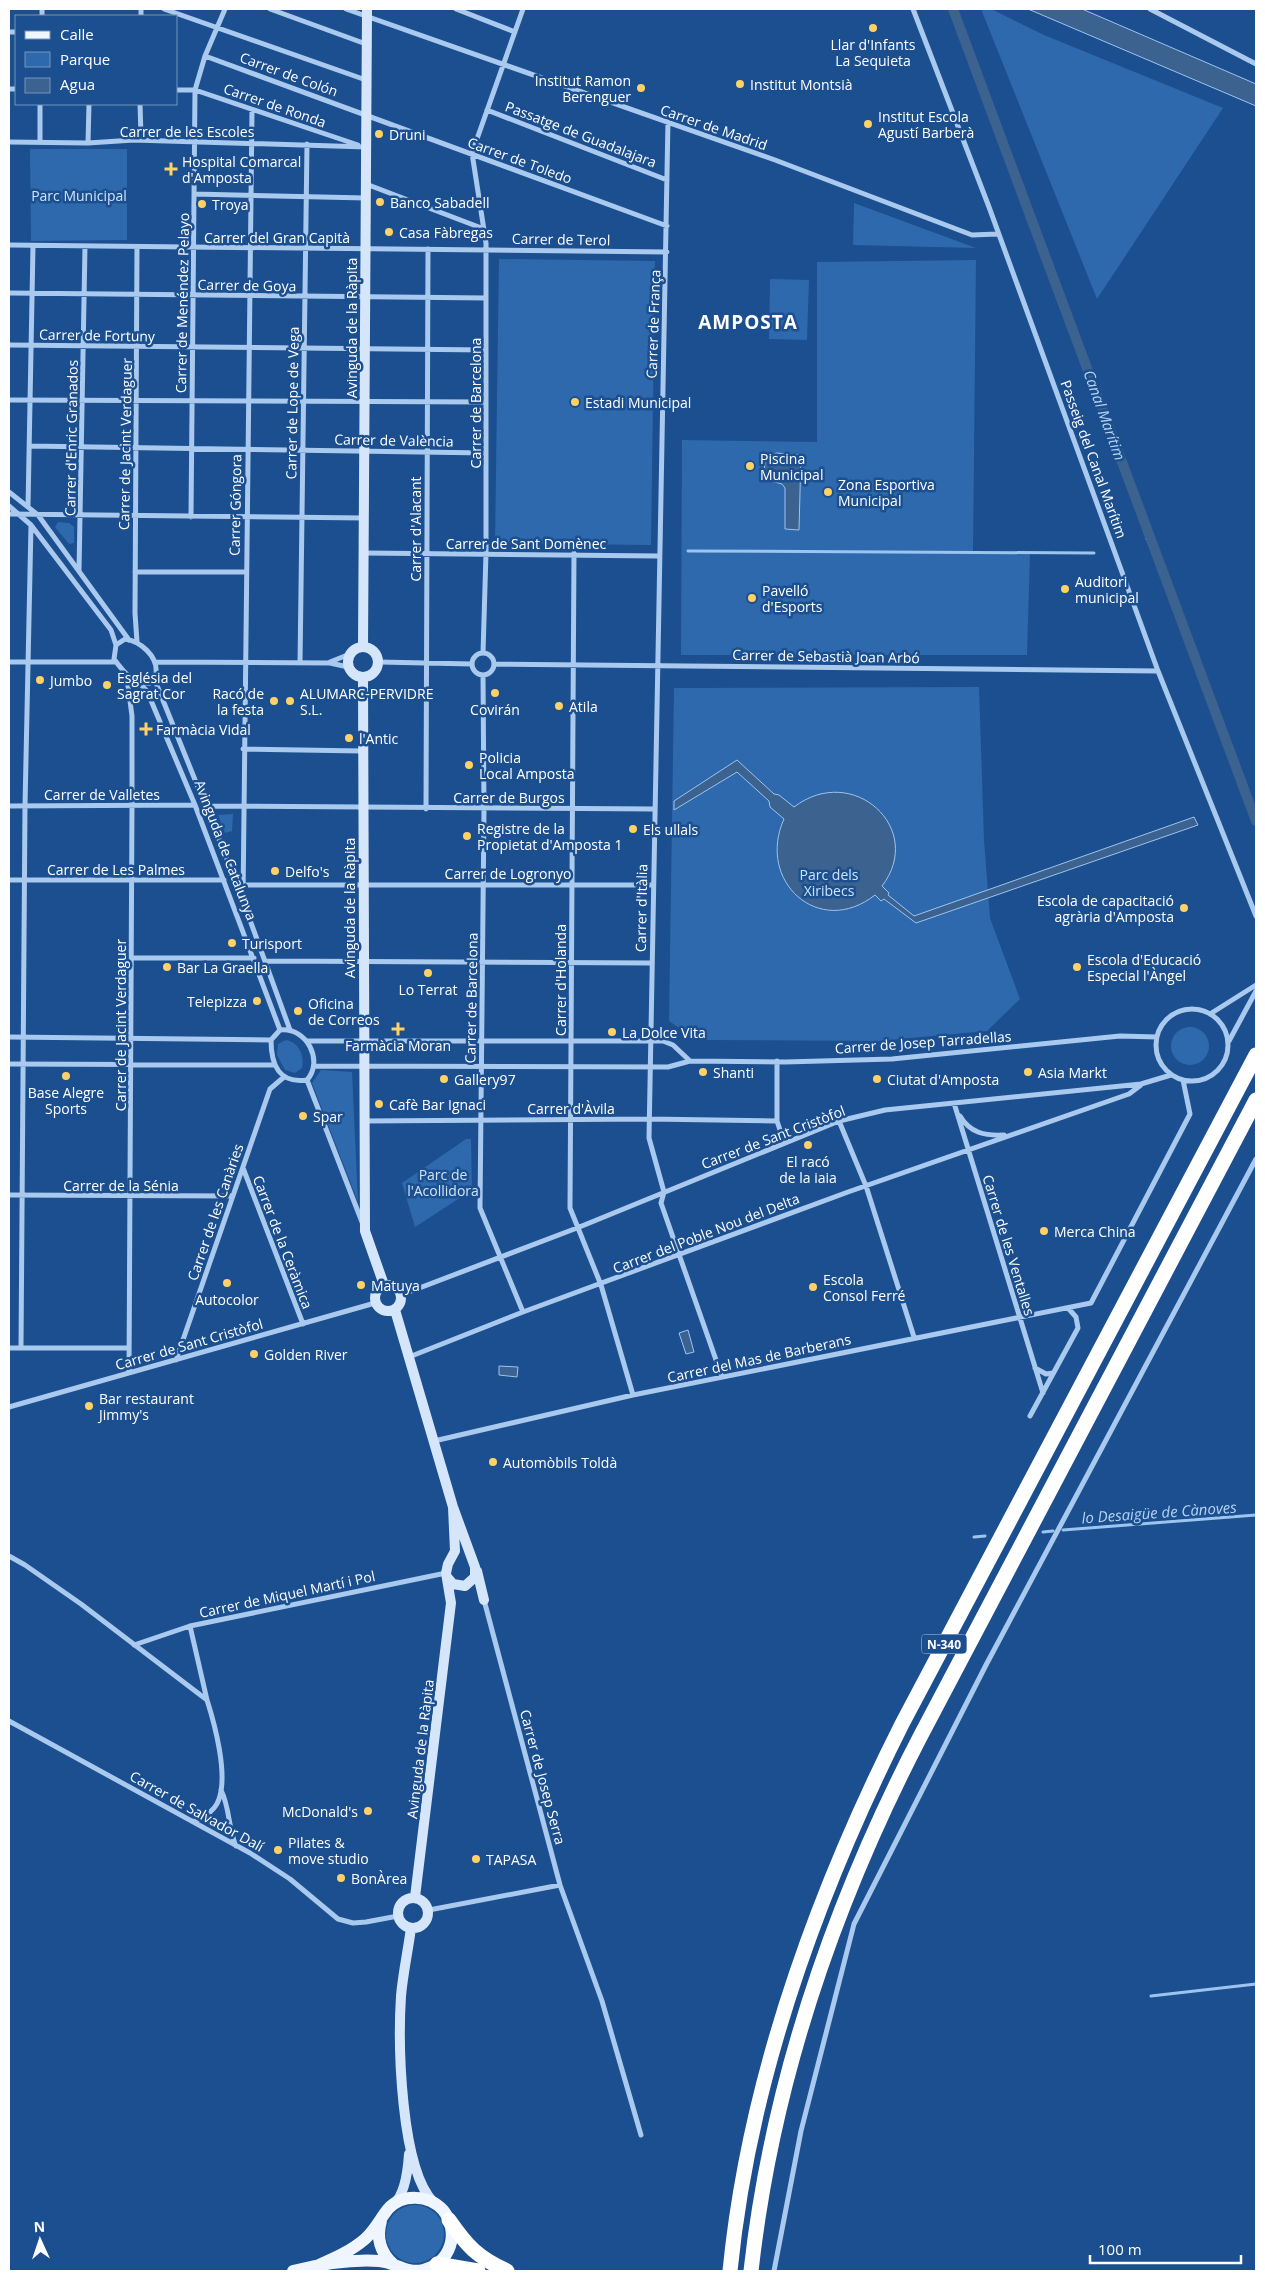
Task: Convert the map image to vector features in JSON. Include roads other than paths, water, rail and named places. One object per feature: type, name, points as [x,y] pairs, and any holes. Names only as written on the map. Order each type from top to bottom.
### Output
[{"type":"highway","name":"N-340","points":[[730,2271],[740,2193],[772,2048],[791,1987],[826,1889],[872,1784],[1256,1054]]},
{"type":"highway","name":"N-340","points":[[751,2271],[762,2197],[778,2116],[793,2055],[811,1994],[845,1897],[868,1841],[924,1728],[1256,1100]]},
{"type":"highway","points":[[720,2271],[758,2111]]},
{"type":"highway","points":[[449,2220],[461,2238],[477,2255],[507,2271]]},
{"type":"highway","points":[[434,2267],[478,2271]]},
{"type":"main road","points":[[293,2271],[318,2265],[378,2261],[401,2268],[422,2271],[434,2267],[446,2254],[452,2241],[449,2220],[436,2204],[412,2198],[391,2207],[381,2221],[357,2246],[318,2265]]},
{"type":"main road","points":[[381,2221],[378,2234],[381,2247],[401,2268]]},
{"type":"street","points":[[164,9],[366,80]]},
{"type":"street","name":"Carrer de Menéndez Pelayo","points":[[191,517],[195,90],[205,56],[219,27],[225,9]]},
{"type":"street","points":[[270,9],[366,45]]},
{"type":"street","name":"Carrer de Madrid","points":[[346,9],[367,13],[503,65],[775,160],[972,234],[997,234]]},
{"type":"street","points":[[456,9],[515,32]]},
{"type":"street","points":[[472,154],[523,9]]},
{"type":"street","name":"Passeig del Canal Marítim","points":[[913,9],[1158,671],[1256,916]]},
{"type":"street","points":[[1150,9],[1256,64]]},
{"type":"street","name":"Avinguda de la Ràpita","points":[[363,647],[367,13]]},
{"type":"street","name":"Carrer de Colón","points":[[205,56],[366,114]]},
{"type":"street","name":"Carrer de Ronda","points":[[178,90],[195,90],[366,147]]},
{"type":"street","points":[[40,105],[40,142]]},
{"type":"street","points":[[88,105],[88,143]]},
{"type":"street","points":[[134,140],[141,136],[140,105]]},
{"type":"street","name":"Carrer Góngora","points":[[252,110],[244,749],[240,885],[243,901],[265,961]]},
{"type":"street","name":"Passatge de Guadalajara","points":[[487,110],[667,180]]},
{"type":"street","name":"Carrer de Toledo","points":[[366,114],[667,226]]},
{"type":"street","name":"Carrer de França","points":[[658,556],[667,252],[668,122]]},
{"type":"street","name":"Carrer de les Escoles","points":[[9,142],[88,143],[134,140],[251,142],[366,147]]},
{"type":"street","name":"Carrer de Lope de Vega","points":[[300,663],[307,144]]},
{"type":"street","name":"Carrer de Barcelona","points":[[472,154],[486,249],[486,553],[483,653]]},
{"type":"street","points":[[366,184],[484,228]]},
{"type":"street","points":[[194,194],[366,198]]},
{"type":"street","name":"Carrer del Gran Capità","points":[[9,245],[366,249]]},
{"type":"street","points":[[28,507],[34,246]]},
{"type":"street","name":"Carrer d'Enric Granados","points":[[79,570],[85,246]]},
{"type":"street","name":"Carrer de Jacint Verdaguer","points":[[137,247],[138,347],[135,572],[137,642]]},
{"type":"street","name":"Carrer de Terol","points":[[366,249],[667,252]]},
{"type":"street","name":"Carrer d'Alacant","points":[[426,809],[428,249]]},
{"type":"street","name":"Carrer de Goya","points":[[9,293],[486,298]]},
{"type":"street","name":"Carrer de Fortuny","points":[[9,346],[486,350]]},
{"type":"street","points":[[9,400],[486,402]]},
{"type":"street","name":"Carrer de València","points":[[29,446],[486,454]]},
{"type":"street","points":[[9,492],[38,515],[129,640]]},
{"type":"street","points":[[9,506],[31,525],[111,630],[116,646]]},
{"type":"street","points":[[9,514],[364,518]]},
{"type":"street","points":[[21,1348],[25,806],[31,525]]},
{"type":"street","name":"Carrer de Sant Domènec","points":[[364,553],[658,556]]},
{"type":"street","name":"Carrer d'Holanda","points":[[574,554],[570,1208],[601,1285],[633,1395]]},
{"type":"street","name":"Carrer d'Itàlia","points":[[658,556],[649,1138],[664,1192],[661,1203],[681,1255],[722,1377]]},
{"type":"street","points":[[135,572],[246,572]]},
{"type":"street","points":[[129,640],[137,642],[155,662],[157,668],[154,678],[150,683],[139,683],[131,678],[116,662],[114,650],[116,646],[120,641],[129,640]]},
{"type":"street","points":[[155,662],[330,663],[348,667],[354,675],[363,678],[376,672],[379,662],[372,650],[363,647],[330,663]]},
{"type":"street","points":[[483,653],[491,656],[494,664],[490,673],[483,675],[476,672],[472,664],[474,657],[483,653]]},
{"type":"street","points":[[348,667],[350,654]]},
{"type":"street","points":[[9,662],[116,662]]},
{"type":"street","points":[[379,662],[472,664]]},
{"type":"street","name":"Carrer de Sebastià Joan Arbó","points":[[494,664],[1158,671]]},
{"type":"street","name":"Carrer de Barcelona","points":[[483,675],[484,808],[480,1208],[499,1258],[523,1312]]},
{"type":"street","name":"Carrer de Jacint Verdaguer","points":[[129,1373],[132,716],[128,686],[131,678]]},
{"type":"street","points":[[154,678],[158,692],[240,885],[363,884]]},
{"type":"street","name":"Avinguda de la Ràpita","points":[[363,678],[365,1231],[384,1285]]},
{"type":"street","name":"Avinguda de Catalunya","points":[[139,683],[146,691],[195,805],[280,1030]]},
{"type":"street","points":[[244,749],[362,751]]},
{"type":"street","name":"Carrer de Valletes","points":[[9,806],[195,805]]},
{"type":"street","points":[[206,806],[363,808]]},
{"type":"street","name":"Carrer de Burgos","points":[[363,808],[654,808]]},
{"type":"street","name":"Carrer de Les Palmes","points":[[9,880],[224,880]]},
{"type":"street","name":"Carrer de Logronyo","points":[[363,884],[653,885]]},
{"type":"street","points":[[132,958],[254,958]]},
{"type":"street","points":[[290,1030],[265,961],[363,960],[652,963]]},
{"type":"street","points":[[1210,1014],[1256,985]]},
{"type":"street","points":[[1228,1042],[1225,1030],[1219,1021],[1210,1014],[1199,1010],[1178,1012],[1161,1026],[1157,1036],[1158,1058],[1171,1075],[1183,1080],[1203,1080],[1212,1076],[1225,1061],[1228,1042],[1256,991]]},
{"type":"street","points":[[307,1041],[314,1058],[313,1073],[307,1080],[294,1082],[284,1077],[274,1066],[271,1055],[271,1040],[280,1030],[290,1030],[307,1041],[663,1041],[673,1045],[690,1060]]},
{"type":"street","name":"Carrer de Josep Tarradellas","points":[[314,1066],[650,1068],[668,1067],[690,1060],[777,1062],[892,1059],[1120,1036],[1157,1036]]},
{"type":"street","points":[[9,1037],[271,1040]]},
{"type":"street","points":[[777,1062],[777,1121],[784,1142]]},
{"type":"street","points":[[9,1064],[274,1066]]},
{"type":"street","name":"Carrer de Sant Cristòfol","points":[[401,1296],[577,1228],[839,1121],[885,1110],[1141,1084],[1171,1075]]},
{"type":"street","name":"Carrer de les Canàries","points":[[176,1360],[270,1089],[284,1077]]},
{"type":"street","points":[[307,1080],[365,1231]]},
{"type":"street","name":"Carrer del Mas de Barberans","points":[[434,1441],[633,1395],[914,1337],[1091,1303],[1190,1114],[1183,1080]]},
{"type":"street","name":"Carrer del Poble Nou del Delta","points":[[409,1357],[523,1312],[601,1285],[866,1186],[1129,1094],[1141,1084]]},
{"type":"street","name":"Carrer del Poble Nou del Delta","points":[[954,1103],[963,1122],[972,1130],[985,1135],[1012,1134]]},
{"type":"street","name":"Carrer de les Ventalles","points":[[954,1103],[1042,1393]]},
{"type":"street","name":"Carrer d'Àvila","points":[[365,1121],[649,1119],[777,1121]]},
{"type":"street","points":[[839,1121],[866,1186],[914,1337]]},
{"type":"street","points":[[774,2271],[801,2131],[854,1924],[986,1665],[1256,1160]]},
{"type":"street","name":"Carrer de la Ceràmica","points":[[242,1168],[303,1324]]},
{"type":"street","name":"Carrer de la Sénia","points":[[9,1195],[233,1196]]},
{"type":"street","points":[[384,1285],[397,1288],[401,1296],[400,1304],[395,1310],[384,1311],[375,1303],[377,1290],[384,1285]]},
{"type":"street","name":"Carrer de Sant Cristòfol","points":[[10,1407],[375,1303]]},
{"type":"street","points":[[1030,1416],[1078,1328],[1076,1318],[1068,1308]]},
{"type":"street","points":[[395,1310],[453,1507],[474,1565],[484,1600]]},
{"type":"street","points":[[9,1348],[129,1348]]},
{"type":"street","points":[[1034,1368],[1046,1374],[1053,1373]]},
{"type":"street","points":[[9,1399],[10,1407]]},
{"type":"street","points":[[453,1507],[455,1551],[450,1561],[447,1575],[453,1584],[467,1585],[484,1600]]},
{"type":"street","points":[[9,1556],[81,1604],[207,1700]]},
{"type":"street","points":[[450,1561],[462,1556],[474,1565],[475,1577],[451,1603]]},
{"type":"street","name":"Avinguda de la Ràpita","points":[[415,1897],[451,1603],[447,1575]]},
{"type":"street","name":"Carrer de Miquel Martí i Pol","points":[[134,1645],[190,1626],[447,1575]]},
{"type":"street","name":"Carrer de Josep Serra","points":[[484,1600],[560,1885],[602,2001],[641,2135]]},
{"type":"street","points":[[190,1626],[207,1700],[214,1720],[220,1759],[221,1790],[226,1801],[232,1839],[236,1847]]},
{"type":"street","name":"Carrer de Salvador Dalí","points":[[9,1721],[250,1853],[290,1880],[338,1919],[353,1923],[398,1916]]},
{"type":"street","points":[[194,1821],[203,1817],[214,1808],[221,1790]]},
{"type":"street","points":[[432,1910],[560,1885]]},
{"type":"street","points":[[415,1897],[432,1910],[425,1924],[411,1928],[405,1926],[398,1916],[398,1910],[404,1900],[415,1897]]},
{"type":"street","points":[[411,1928],[401,1994],[399,2047],[409,2136],[419,2177],[428,2196],[436,2204]]},
{"type":"street","points":[[391,2207],[400,2194],[408,2171],[409,2136]]},
{"type":"water","points":[[1028,9],[1082,9],[1256,84],[1256,106]]},
{"type":"water","points":[[776,453],[801,455],[799,530],[785,529],[785,488],[782,484],[771,481],[764,472],[765,462]]},
{"type":"water","points":[[737,760],[774,794],[779,795],[794,807],[817,795],[839,792],[859,797],[877,808],[889,824],[895,843],[893,864],[882,886],[889,893],[888,895],[914,916],[1194,817],[1198,825],[916,923],[884,899],[881,901],[875,895],[854,907],[833,910],[814,907],[798,897],[786,882],[779,863],[778,842],[784,819],[770,807],[769,801],[737,772],[674,810],[674,801]]},
{"type":"water","points":[[688,1330],[694,1352],[686,1354],[679,1333]]},
{"type":"water","points":[[499,1366],[518,1367],[517,1377],[499,1375]]},
{"type":"waterway","name":"Canal Marítim","points":[[953,9],[1256,821]]},
{"type":"waterway","name":"Canal Marítim","points":[[1147,539],[1151,537]]},
{"type":"waterway","points":[[688,551],[1094,553]]},
{"type":"waterway","name":"lo Desaigüe de Cànoves","points":[[1063,1530],[1256,1515]]},
{"type":"waterway","name":"lo Desaigüe de Cànoves","points":[[1043,1532],[1053,1531]]},
{"type":"waterway","name":"lo Desaigüe de Cànoves","points":[[974,1537],[985,1536]]},
{"type":"waterway","points":[[1151,1996],[1256,1984]]},
{"type":"place","name":"Llar d'Infants La Sequieta","points":[[873,28]]},
{"type":"place","name":"Institut Montsià","points":[[740,84]]},
{"type":"place","name":"Institut Ramon Berenguer","points":[[641,88]]},
{"type":"place","name":"Institut Escola Agustí Barberà","points":[[868,124]]},
{"type":"place","name":"Druni","points":[[379,134]]},
{"type":"place","name":"Hospital Comarcal d'Amposta","points":[[171,169]]},
{"type":"place","name":"Banco Sabadell","points":[[380,202]]},
{"type":"place","name":"Troya","points":[[202,204]]},
{"type":"place","name":"Casa Fàbregas","points":[[389,232]]},
{"type":"place","name":"Estadi Municipal","points":[[575,402]]},
{"type":"place","name":"Piscina Municipal","points":[[750,466]]},
{"type":"place","name":"Zona Esportiva Municipal","points":[[828,492]]},
{"type":"place","name":"Auditori municipal","points":[[1065,589]]},
{"type":"place","name":"Pavelló d'Esports","points":[[752,598]]},
{"type":"place","name":"Jumbo","points":[[40,680]]},
{"type":"place","name":"Església del Sagrat Cor","points":[[107,685]]},
{"type":"place","name":"Covirán","points":[[495,693]]},
{"type":"place","name":"Racó de la festa","points":[[274,701]]},
{"type":"place","name":"ALUMARC-PERVIDRE S.L.","points":[[290,701]]},
{"type":"place","name":"Atila","points":[[559,706]]},
{"type":"place","name":"Farmàcia Vidal","points":[[146,729]]},
{"type":"place","name":"l'Antic","points":[[349,738]]},
{"type":"place","name":"Policia Local Amposta","points":[[469,765]]},
{"type":"place","name":"Els ullals","points":[[633,829]]},
{"type":"place","name":"Registre de la Propietat d'Amposta 1","points":[[467,836]]},
{"type":"place","name":"Delfo's","points":[[275,871]]},
{"type":"place","name":"Escola de capacitació agrària d'Amposta","points":[[1184,908]]},
{"type":"place","name":"Turisport","points":[[232,943]]},
{"type":"place","name":"Bar La Graella","points":[[167,967]]},
{"type":"place","name":"Escola d'Educació Especial l'Àngel","points":[[1077,967]]},
{"type":"place","name":"Lo Terrat","points":[[428,973]]},
{"type":"place","name":"Telepizza","points":[[257,1001]]},
{"type":"place","name":"Oficina de Correos","points":[[298,1011]]},
{"type":"place","name":"Farmàcia Moran","points":[[398,1029]]},
{"type":"place","name":"La Dolce Vita","points":[[612,1032]]},
{"type":"place","name":"Shanti","points":[[703,1072]]},
{"type":"place","name":"Asia Markt","points":[[1028,1072]]},
{"type":"place","name":"Base Alegre Sports","points":[[66,1076]]},
{"type":"place","name":"Gallery97","points":[[444,1079]]},
{"type":"place","name":"Ciutat d'Amposta","points":[[877,1079]]},
{"type":"place","name":"Cafè Bar Ignaci","points":[[379,1104]]},
{"type":"place","name":"Spar","points":[[303,1116]]},
{"type":"place","name":"El racó de la iaia","points":[[808,1145]]},
{"type":"place","name":"Merca China","points":[[1044,1231]]},
{"type":"place","name":"Autocolor","points":[[227,1283]]},
{"type":"place","name":"Matuya","points":[[361,1285]]},
{"type":"place","name":"Escola Consol Ferré","points":[[813,1287]]},
{"type":"place","name":"Golden River","points":[[254,1354]]},
{"type":"place","name":"Bar restaurant Jimmy's","points":[[89,1406]]},
{"type":"place","name":"Automòbils Toldà","points":[[493,1462]]},
{"type":"place","name":"McDonald's","points":[[368,1811]]},
{"type":"place","name":"Pilates & move studio","points":[[278,1850]]},
{"type":"place","name":"TAPASA","points":[[476,1859]]},
{"type":"place","name":"BonÀrea","points":[[341,1878]]},
{"type":"district","name":"AMPOSTA","points":[[748,322]]},
{"type":"park label","name":"Parc Municipal","points":[[79,195]]},
{"type":"park label","name":"Parc dels Xiribecs","points":[[829,882]]},
{"type":"park label","name":"Parc de l'Acollidora","points":[[443,1182]]}]
